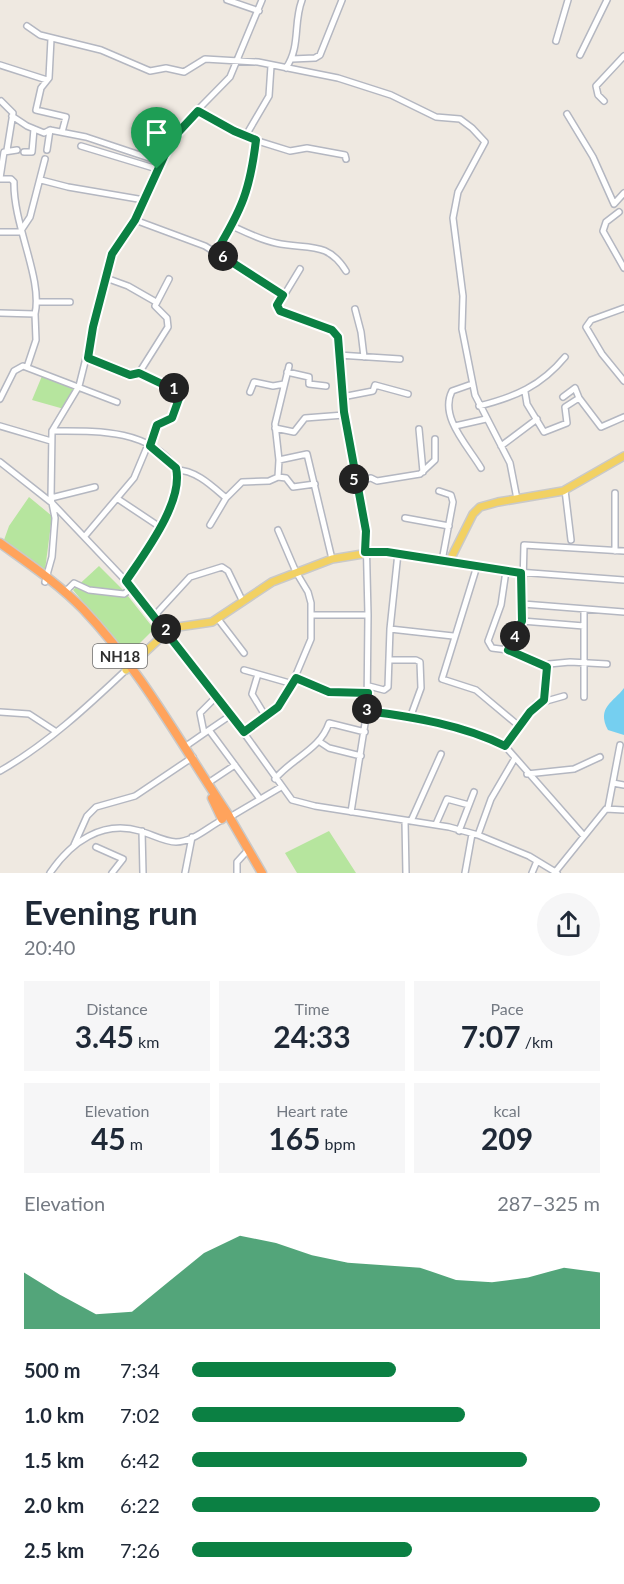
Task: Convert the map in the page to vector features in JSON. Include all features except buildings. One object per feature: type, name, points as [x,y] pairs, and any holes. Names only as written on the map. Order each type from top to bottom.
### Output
[{"type":"highway","name":"NH18","points":[[0,543],[46,580],[81,613],[128,668],[208,783],[226,819]]},
{"type":"highway","name":"NH18","points":[[0,549],[65,592],[92,619],[186,746],[191,759],[226,819],[262,873]]},
{"type":"main road","points":[[128,668],[167,631],[176,626],[203,625],[218,619],[272,582],[332,559],[365,552],[398,553],[446,562],[477,509],[494,503],[565,490],[624,456]]},
{"type":"street","points":[[227,0],[259,11]]},
{"type":"street","points":[[46,580],[54,532],[51,500],[52,431],[79,386],[88,358],[91,333],[112,254],[135,220],[157,169],[177,131],[224,85],[238,62],[243,41],[259,11],[262,0]]},
{"type":"street","points":[[286,68],[292,59],[302,0]]},
{"type":"street","points":[[292,59],[315,58],[320,55],[342,0]]},
{"type":"street","points":[[555,42],[568,0]]},
{"type":"street","points":[[580,55],[607,0]]},
{"type":"street","points":[[27,26],[51,39],[101,50],[154,71],[166,68],[184,72],[205,58],[258,62],[338,78],[391,95],[436,117],[460,119],[472,128],[484,142],[458,192],[453,218],[463,296],[462,329],[472,384],[486,419],[510,463],[517,499]]},
{"type":"street","points":[[51,39],[47,80],[41,88],[36,110],[66,117],[62,132]]},
{"type":"street","points":[[604,101],[598,94],[596,86],[623,61]]},
{"type":"street","points":[[0,65],[47,80]]},
{"type":"street","points":[[245,136],[269,96],[271,66]]},
{"type":"street","points":[[1,101],[11,108],[12,116],[0,178],[14,182],[14,198],[20,232],[37,302],[36,340],[27,367]]},
{"type":"street","points":[[198,111],[256,140],[290,151],[307,148],[336,152],[345,155],[346,159]]},
{"type":"street","points":[[567,114],[593,157],[614,204],[622,212],[606,222],[603,234],[624,268]]},
{"type":"street","points":[[12,116],[44,133],[50,130],[62,132],[161,162]]},
{"type":"street","points":[[7,150],[32,152],[34,129]]},
{"type":"street","points":[[47,150],[50,130]]},
{"type":"street","points":[[216,252],[232,226],[246,195],[256,140]]},
{"type":"street","points":[[81,146],[157,169]]},
{"type":"street","points":[[20,232],[30,217],[45,159]]},
{"type":"street","points":[[41,180],[144,200]]},
{"type":"street","points":[[614,204],[624,193]]},
{"type":"street","points":[[135,220],[185,237],[216,252],[283,295]]},
{"type":"street","points":[[232,226],[274,243],[325,250],[335,256],[346,271]]},
{"type":"street","points":[[0,232],[20,232]]},
{"type":"street","points":[[300,269],[277,305],[280,311],[332,330],[338,337],[344,415],[366,531],[369,686],[361,756],[351,812]]},
{"type":"street","points":[[106,278],[128,286],[156,302]]},
{"type":"street","points":[[139,373],[168,327],[167,318],[157,310],[156,302],[169,279]]},
{"type":"street","points":[[37,302],[70,302]]},
{"type":"street","points":[[624,308],[591,320],[586,327],[602,354],[624,381]]},
{"type":"street","points":[[355,309],[362,332],[364,357]]},
{"type":"street","points":[[0,313],[35,314]]},
{"type":"street","points":[[338,355],[400,359]]},
{"type":"street","points":[[480,406],[525,392],[565,357]]},
{"type":"street","points":[[85,536],[134,478],[150,446],[157,425],[172,418],[181,393],[139,373],[130,375],[88,358]]},
{"type":"street","points":[[0,399],[14,371],[18,367],[27,367],[117,402]]},
{"type":"street","points":[[278,477],[279,460],[275,428],[288,369],[309,377],[309,384],[326,386]]},
{"type":"street","points":[[250,392],[254,382],[273,386],[284,384]]},
{"type":"street","points":[[472,384],[457,387],[449,398],[450,416],[481,468]]},
{"type":"street","points":[[342,397],[373,391],[375,385],[408,394]]},
{"type":"street","points":[[563,397],[575,388],[579,398],[601,427],[624,419]]},
{"type":"street","points":[[525,392],[527,404],[544,432],[567,423],[565,407],[579,398]]},
{"type":"street","points":[[275,428],[294,432],[305,418],[344,415]]},
{"type":"street","points":[[455,426],[486,419]]},
{"type":"street","points":[[501,446],[537,419]]},
{"type":"street","points":[[0,426],[51,441]]},
{"type":"street","points":[[419,429],[423,472]]},
{"type":"street","points":[[52,431],[109,432],[150,446],[172,463],[176,470],[177,479],[169,508],[160,527],[126,581]]},
{"type":"street","points":[[355,481],[371,478],[377,481],[423,472],[435,460],[435,439]]},
{"type":"street","points":[[279,460],[307,454],[332,559]]},
{"type":"street","points":[[0,462],[51,500],[126,581],[217,696],[281,787],[297,803],[436,824],[475,835],[537,861],[556,872],[608,808],[620,745]]},
{"type":"street","points":[[176,470],[186,470],[226,498]]},
{"type":"street","points":[[210,525],[226,498],[242,482],[269,481],[278,477],[286,478],[293,487],[315,484]]},
{"type":"street","points":[[51,500],[95,487]]},
{"type":"street","points":[[565,490],[570,540]]},
{"type":"street","points":[[439,491],[451,495],[453,502],[446,562],[521,573],[624,580]]},
{"type":"street","points":[[615,494],[615,551]]},
{"type":"street","points":[[118,499],[160,527]]},
{"type":"street","points":[[405,518],[449,526]]},
{"type":"street","points":[[615,520],[624,520]]},
{"type":"street","points":[[244,732],[278,707],[294,681],[311,639],[308,591],[296,572],[278,530]]},
{"type":"street","points":[[508,650],[522,621],[521,573],[524,545],[624,551]]},
{"type":"street","points":[[369,686],[387,689],[390,629],[398,553]]},
{"type":"street","points":[[477,566],[453,636],[442,679],[476,690],[519,726]]},
{"type":"street","points":[[154,615],[190,577],[222,567],[228,571],[243,602]]},
{"type":"street","points":[[506,571],[501,605],[488,641],[492,648],[508,650],[547,667]]},
{"type":"street","points":[[65,592],[74,583],[89,590],[124,594],[132,588]]},
{"type":"street","points":[[523,604],[624,612]]},
{"type":"street","points":[[584,609],[584,697]]},
{"type":"street","points":[[311,615],[369,615]]},
{"type":"street","points":[[218,619],[244,653]]},
{"type":"street","points":[[522,621],[584,626]]},
{"type":"street","points":[[390,629],[453,636]]},
{"type":"street","points":[[390,660],[420,662],[421,688],[410,718]]},
{"type":"street","points":[[547,667],[556,662],[607,664]]},
{"type":"street","points":[[544,700],[547,667]]},
{"type":"street","points":[[0,771],[93,701],[128,668]]},
{"type":"street","points":[[244,670],[294,681],[329,692],[368,693]]},
{"type":"street","points":[[258,674],[252,694],[266,717]]},
{"type":"street","points":[[217,696],[200,713],[207,731],[260,799]]},
{"type":"street","points":[[505,746],[536,704],[564,696]]},
{"type":"street","points":[[367,711],[410,718],[484,737],[505,746],[527,774],[584,836]]},
{"type":"street","points":[[0,712],[29,714],[55,731]]},
{"type":"street","points":[[186,746],[231,715]]},
{"type":"street","points":[[275,779],[290,764],[320,742],[329,723],[364,732]]},
{"type":"street","points":[[320,742],[329,748],[361,756]]},
{"type":"street","points":[[406,873],[408,821],[441,754]]},
{"type":"street","points":[[527,774],[574,769],[600,757]]},
{"type":"street","points":[[465,873],[475,835],[491,799],[515,758]]},
{"type":"street","points":[[73,847],[87,816],[96,807],[135,796],[191,759]]},
{"type":"street","points":[[208,783],[235,765]]},
{"type":"street","points":[[613,783],[624,785]]},
{"type":"street","points":[[50,873],[73,847],[89,835],[106,829],[123,827],[177,842],[192,837],[281,787]]},
{"type":"street","points":[[459,831],[474,792]]},
{"type":"street","points":[[436,824],[447,799],[469,805]]},
{"type":"street","points":[[608,808],[624,810]]},
{"type":"street","points":[[142,831],[143,873]]},
{"type":"street","points":[[185,873],[192,837]]},
{"type":"street","points":[[96,847],[123,859],[112,873]]},
{"type":"street","points":[[237,873],[237,862],[246,847]]},
{"type":"street","points":[[532,873],[537,861]]},
{"type":"green space","points":[[42,376],[75,386],[64,409],[32,400]]},
{"type":"green space","points":[[29,497],[52,516],[45,570],[4,540],[9,526]]},
{"type":"green space","points":[[99,566],[124,591],[154,629],[128,655],[73,590]]},
{"type":"green space","points":[[329,831],[356,873],[297,873],[285,853]]},
{"type":"water","points":[[624,688],[624,735],[608,730],[604,716],[605,710]]},
{"type":"route","points":[[198,111],[256,140],[253,168],[240,214],[216,252],[283,295],[277,305],[280,311],[332,330],[338,337],[351,464],[366,531],[365,552],[387,552],[521,573],[522,621],[508,650],[547,667],[544,700],[536,704],[505,746],[447,726],[367,711],[368,693],[329,692],[296,678],[287,696],[278,707],[244,732],[126,581],[160,527],[169,508],[177,479],[176,468],[150,446],[157,425],[172,418],[181,393],[179,390],[139,373],[130,375],[88,358],[90,339],[112,254],[135,220],[157,169],[177,131],[198,111]]}]
